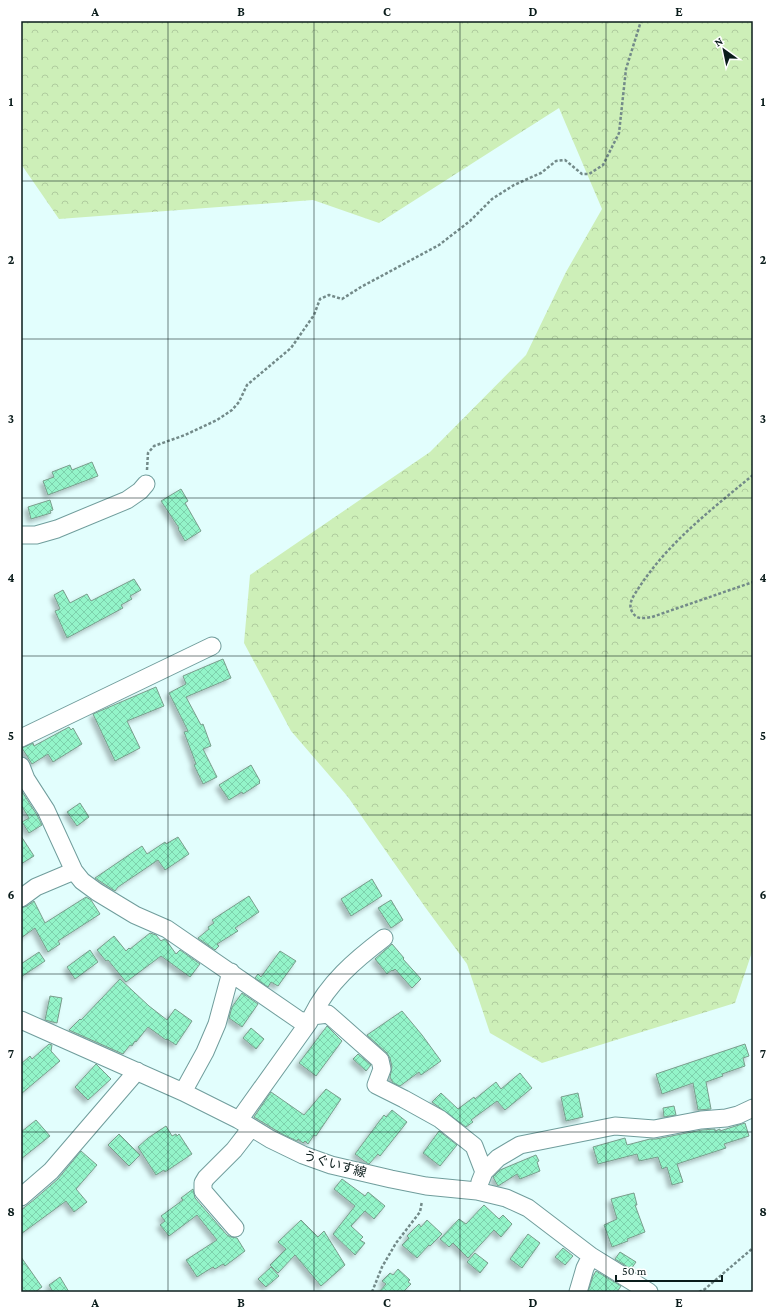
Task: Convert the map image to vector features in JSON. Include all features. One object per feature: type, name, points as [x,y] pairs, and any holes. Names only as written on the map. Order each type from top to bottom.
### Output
[{"type":"street","points":[[21,535],[36,535],[57,530],[127,500],[140,491],[146,484]]},
{"type":"street","points":[[21,738],[212,646]]},
{"type":"street","points":[[21,766],[26,779],[46,810],[74,871],[82,881],[97,892],[136,915],[168,929],[299,1020],[310,1019],[328,1014],[380,1060],[382,1069],[376,1086],[404,1098],[440,1119],[474,1146],[484,1172]]},
{"type":"street","points":[[21,898],[36,887],[74,871]]},
{"type":"street","points":[[235,1228],[203,1191],[203,1183],[206,1178],[234,1150],[245,1124],[310,1019],[319,1001],[333,982],[366,951],[384,938]]},
{"type":"street","points":[[183,1092],[205,1052],[217,1024],[231,972]]},
{"type":"street","name":"うぐいす線","points":[[21,1020],[183,1092],[303,1155],[346,1168],[426,1186],[477,1191],[506,1198],[528,1208],[591,1256],[649,1292]]},
{"type":"street","points":[[21,1197],[51,1170],[137,1071]]},
{"type":"street","points":[[477,1191],[484,1172],[498,1158],[520,1145],[616,1126],[654,1129],[700,1120],[726,1118],[738,1115],[753,1108]]},
{"type":"street","points":[[578,1292],[585,1268],[591,1256]]},
{"type":"path","points":[[146,484],[148,453],[154,446],[185,435],[216,420],[232,410],[239,402],[247,385],[291,348],[314,315],[320,299],[329,296],[342,299],[360,287],[439,245],[470,221],[492,199],[514,185],[541,173],[556,161],[564,160],[582,174],[589,174],[604,165],[619,133],[626,69],[641,21]]},
{"type":"path","points":[[753,476],[685,533],[666,552],[648,574],[630,601],[630,610],[634,615],[642,619],[652,617],[753,582]]},
{"type":"path","points":[[372,1292],[382,1267],[420,1212],[426,1186]]},
{"type":"path","points":[[699,1292],[705,1289],[753,1248]]},
{"type":"green space","points":[[21,21],[753,21],[753,949],[735,1003],[542,1063],[490,1033],[467,964],[348,797],[291,731],[244,643],[250,575],[430,452],[526,355],[566,272],[602,209],[559,108],[379,223],[313,200],[59,219],[21,164]]},
{"type":"building","points":[[92,462],[98,476],[48,495],[43,481],[54,477],[52,472],[70,465],[72,470]]},
{"type":"building","points":[[181,489],[188,501],[185,503],[201,531],[185,541],[178,529],[179,528],[161,501]]},
{"type":"building","points":[[50,500],[53,510],[50,511],[51,513],[31,519],[28,507]]},
{"type":"building","points":[[134,579],[141,590],[130,596],[132,599],[121,605],[123,608],[67,638],[55,611],[60,609],[54,595],[63,590],[70,603],[87,594],[91,601]]},
{"type":"building","points":[[223,659],[231,678],[186,697],[201,725],[203,724],[211,746],[203,749],[217,777],[203,784],[194,765],[196,764],[184,732],[188,731],[169,693],[186,684],[183,676]]},
{"type":"building","points":[[156,687],[164,706],[127,721],[140,748],[115,761],[93,714]]},
{"type":"building","points":[[69,727],[71,730],[73,728],[82,744],[53,762],[48,754],[32,764],[22,748],[33,743],[34,746]]},
{"type":"building","points":[[251,765],[260,783],[243,794],[242,792],[229,800],[219,785]]},
{"type":"building","points":[[21,790],[42,825],[29,833],[22,822],[29,818],[21,805]]},
{"type":"building","points":[[80,803],[89,817],[77,826],[67,812]]},
{"type":"building","points":[[21,836],[34,856],[21,864]]},
{"type":"building","points":[[178,837],[189,854],[165,870],[158,860],[118,887],[115,891],[95,878],[142,846],[147,854],[165,842],[166,844]]},
{"type":"building","points":[[372,879],[382,896],[351,916],[341,899]]},
{"type":"building","points":[[249,896],[259,912],[235,928],[238,931],[217,944],[219,946],[215,950],[198,938],[214,923],[212,920]]},
{"type":"building","points":[[86,897],[91,900],[100,914],[58,941],[60,944],[48,952],[35,928],[21,938],[21,908],[34,901],[45,923]]},
{"type":"building","points":[[391,900],[403,920],[391,928],[378,908]]},
{"type":"building","points":[[150,933],[156,935],[161,941],[164,939],[166,940],[176,954],[180,950],[200,964],[190,977],[161,956],[126,982],[108,960],[106,961],[97,950],[114,936],[126,951]]},
{"type":"building","points":[[392,944],[421,979],[412,988],[395,969],[387,974],[375,959]]},
{"type":"building","points":[[90,950],[98,962],[75,979],[67,967]]},
{"type":"building","points":[[280,951],[296,961],[278,986],[271,982],[268,987],[255,978],[258,974],[261,977]]},
{"type":"building","points":[[39,952],[45,961],[21,977],[21,964]]},
{"type":"building","points":[[120,979],[149,1006],[167,1020],[175,1009],[192,1021],[176,1045],[167,1039],[166,1040],[148,1027],[136,1042],[135,1041],[132,1046],[130,1045],[123,1054],[69,1030],[80,1019],[81,1020]]},
{"type":"building","points":[[242,993],[258,1004],[242,1027],[229,1018],[232,1007]]},
{"type":"building","points":[[50,996],[62,998],[57,1023],[45,1020]]},
{"type":"building","points":[[402,1011],[441,1061],[421,1075],[419,1072],[400,1086],[393,1083],[390,1077],[392,1067],[387,1053],[367,1035]]},
{"type":"building","points":[[327,1026],[342,1041],[316,1076],[299,1063]]},
{"type":"building","points":[[251,1028],[264,1039],[256,1049],[243,1038]]},
{"type":"building","points":[[49,1044],[52,1045],[51,1051],[60,1061],[21,1094],[21,1064],[30,1056],[32,1059]]},
{"type":"building","points":[[745,1044],[749,1056],[743,1058],[745,1066],[722,1074],[723,1076],[706,1082],[711,1109],[698,1110],[693,1083],[662,1094],[656,1074]]},
{"type":"building","points":[[358,1054],[371,1065],[366,1071],[353,1059]]},
{"type":"building","points":[[96,1064],[111,1079],[88,1100],[75,1087]]},
{"type":"building","points":[[520,1073],[532,1088],[505,1110],[497,1101],[471,1120],[473,1122],[466,1127],[432,1102],[441,1093],[458,1109],[474,1097],[475,1099],[496,1082],[501,1089]]},
{"type":"building","points":[[326,1089],[341,1099],[316,1136],[314,1135],[308,1144],[305,1141],[303,1143],[298,1139],[297,1141],[282,1134],[254,1117],[271,1092],[304,1115]]},
{"type":"building","points":[[578,1093],[583,1117],[566,1121],[561,1097]]},
{"type":"building","points":[[674,1106],[676,1115],[664,1117],[663,1108]]},
{"type":"building","points":[[392,1110],[407,1122],[380,1156],[378,1154],[369,1164],[355,1154],[384,1115],[386,1117]]},
{"type":"building","points":[[36,1120],[50,1136],[21,1159],[21,1132]]},
{"type":"building","points":[[745,1123],[749,1136],[724,1144],[726,1148],[677,1164],[683,1182],[672,1185],[667,1167],[662,1169],[658,1157],[639,1161],[637,1154],[598,1164],[593,1147],[625,1138],[627,1145],[650,1139],[702,1130],[715,1129],[715,1131],[720,1129],[720,1131]]},
{"type":"building","points":[[166,1126],[172,1136],[176,1134],[177,1136],[179,1134],[192,1154],[165,1172],[164,1170],[156,1175],[138,1147]]},
{"type":"building","points":[[439,1131],[457,1145],[440,1166],[423,1153]]},
{"type":"building","points":[[119,1134],[140,1155],[129,1166],[108,1145]]},
{"type":"building","points":[[81,1151],[97,1165],[76,1189],[87,1202],[74,1212],[66,1201],[21,1234],[21,1210],[58,1179]]},
{"type":"building","points":[[536,1155],[539,1161],[537,1162],[540,1171],[520,1179],[517,1174],[498,1186],[493,1177],[500,1170]]},
{"type":"building","points":[[342,1179],[365,1196],[368,1192],[385,1206],[374,1219],[365,1211],[351,1226],[363,1237],[360,1240],[365,1243],[355,1255],[333,1234],[355,1206],[334,1189]]},
{"type":"building","points":[[193,1189],[195,1198],[227,1235],[237,1238],[245,1251],[225,1266],[223,1264],[215,1269],[213,1267],[197,1277],[186,1260],[217,1240],[197,1215],[169,1236],[160,1225],[165,1221],[161,1216],[183,1200],[181,1198]]},
{"type":"building","points":[[634,1193],[637,1205],[635,1205],[645,1232],[612,1247],[604,1225],[617,1219],[611,1199]]},
{"type":"building","points":[[484,1205],[499,1219],[503,1215],[512,1224],[501,1237],[494,1230],[468,1258],[453,1243],[449,1247],[440,1239],[459,1219],[466,1224]]},
{"type":"building","points":[[301,1220],[318,1237],[324,1231],[345,1265],[321,1286],[295,1255],[278,1273],[270,1265],[286,1249],[278,1242]]},
{"type":"building","points":[[427,1220],[442,1234],[417,1258],[402,1245],[409,1238],[407,1236],[419,1224],[421,1227]]},
{"type":"building","points":[[528,1234],[540,1243],[522,1268],[510,1259]]},
{"type":"building","points":[[563,1248],[573,1256],[565,1265],[555,1257]]},
{"type":"building","points":[[620,1252],[636,1262],[631,1269],[615,1259]]},
{"type":"building","points":[[475,1253],[488,1263],[480,1273],[467,1262]]},
{"type":"building","points":[[21,1257],[42,1287],[35,1292],[21,1292]]},
{"type":"building","points":[[271,1267],[279,1276],[266,1287],[258,1279]]},
{"type":"building","points":[[398,1269],[410,1280],[408,1282],[411,1284],[403,1292],[379,1292],[386,1284],[382,1281],[390,1273],[393,1275]]},
{"type":"building","points":[[596,1271],[621,1286],[617,1292],[588,1292]]},
{"type":"building","points":[[60,1277],[69,1292],[53,1292],[49,1285]]}]
